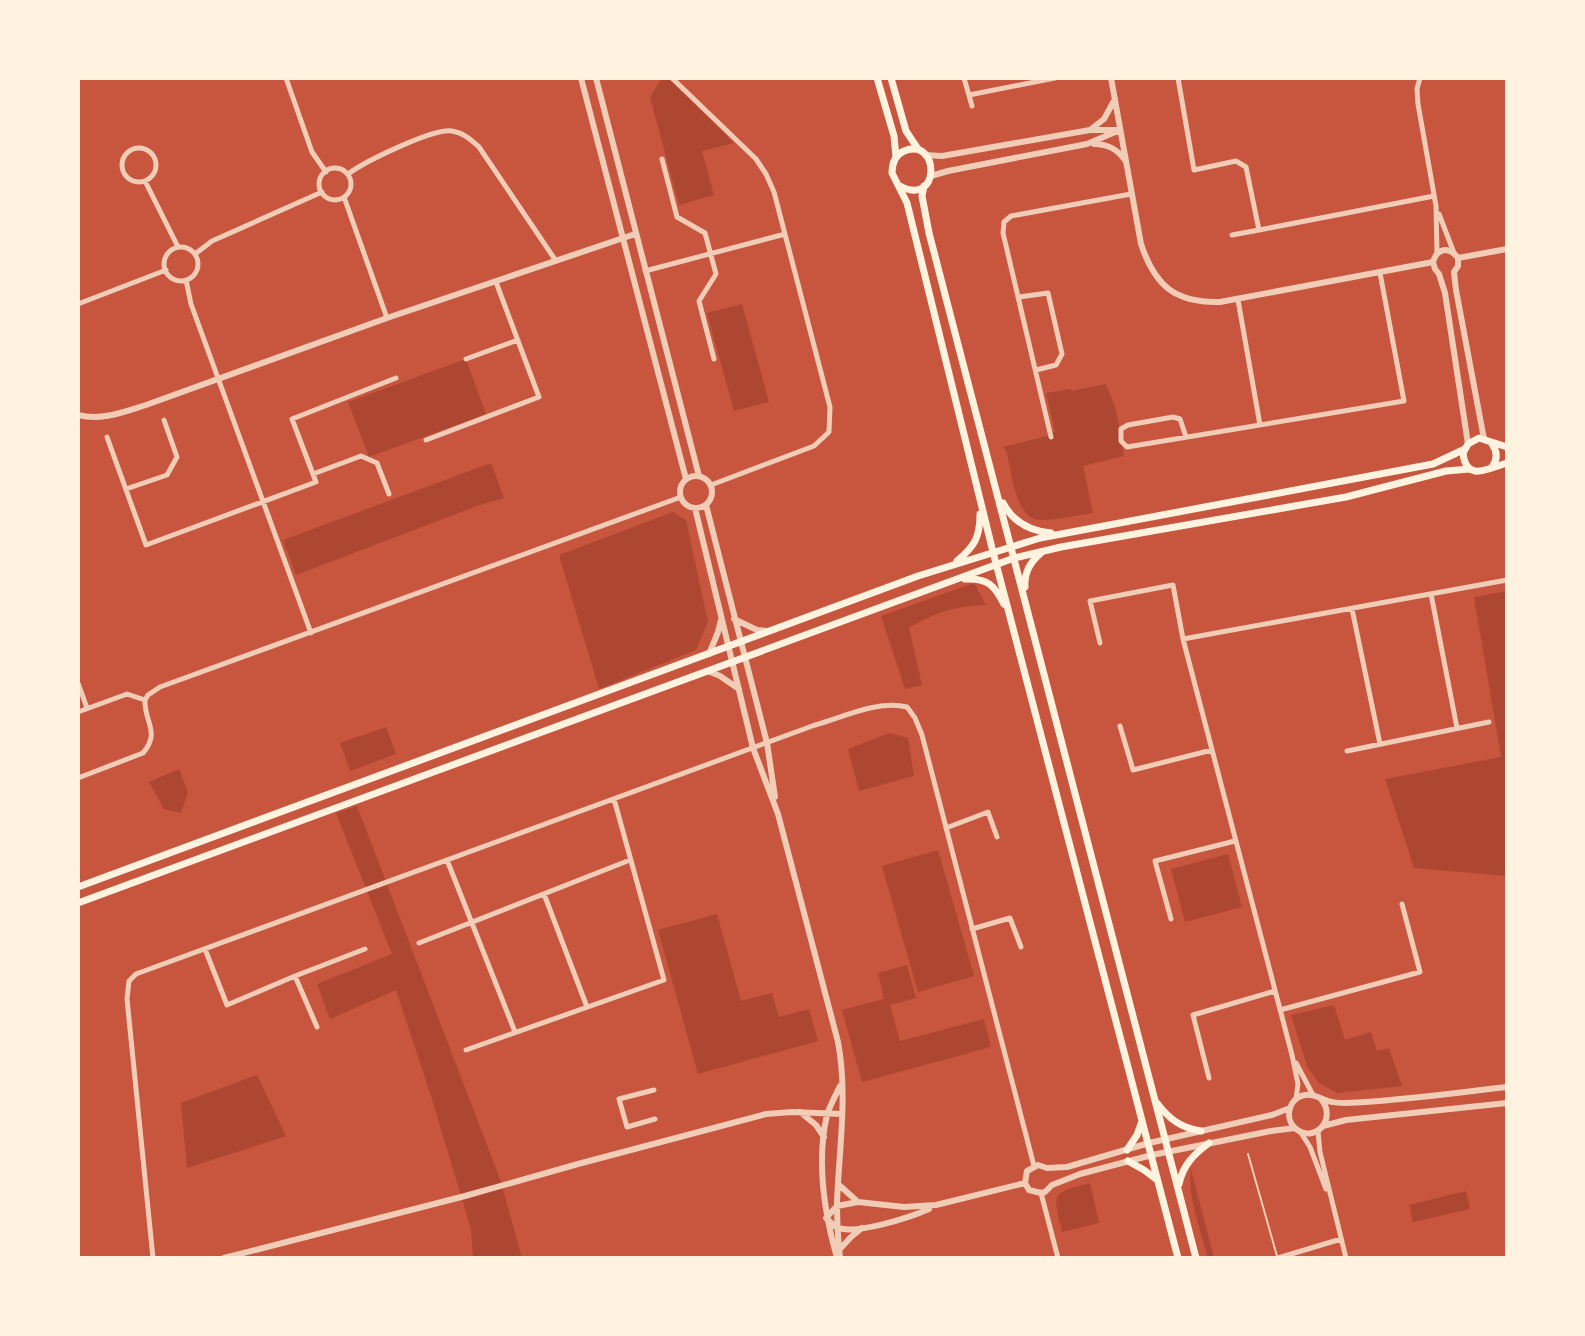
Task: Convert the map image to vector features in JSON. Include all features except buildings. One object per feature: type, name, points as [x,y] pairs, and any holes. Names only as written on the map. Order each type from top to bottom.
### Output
[{"type":"main road","points":[[877,78],[894,136],[896,158],[893,178],[907,203],[993,552],[1178,1258]]},
{"type":"main road","points":[[891,78],[906,131],[932,167],[922,196],[929,233],[1196,1258]]},
{"type":"main road","points":[[896,158],[909,150],[922,153]]},
{"type":"main road","points":[[900,186],[907,190],[924,186]]},
{"type":"main road","points":[[78,887],[952,565],[1011,546],[1433,464],[1475,439],[1507,447]]},
{"type":"main road","points":[[1488,441],[1497,453],[1491,468]]},
{"type":"main road","points":[[1466,446],[1464,462],[1470,469]]},
{"type":"main road","points":[[78,903],[1014,558],[1346,497],[1446,471],[1470,469],[1480,472],[1507,463]]},
{"type":"main road","points":[[997,493],[1007,510],[1023,525],[1041,532],[1061,534]]},
{"type":"main road","points":[[952,565],[973,546],[977,538],[981,503]]},
{"type":"main road","points":[[1027,605],[1026,572],[1034,559],[1048,550]]},
{"type":"main road","points":[[959,579],[979,578],[990,584],[1010,615]]},
{"type":"main road","points":[[1155,1099],[1173,1121],[1201,1131]]},
{"type":"main road","points":[[1127,1150],[1143,1119]]},
{"type":"main road","points":[[1178,1190],[1186,1165],[1209,1143]]},
{"type":"main road","points":[[1128,1161],[1158,1180]]},
{"type":"street","points":[[277,78],[287,78],[312,152],[326,172]]},
{"type":"street","points":[[581,78],[686,479]]},
{"type":"street","points":[[596,78],[699,476]]},
{"type":"street","points":[[672,78],[756,159],[766,174],[774,192],[830,407],[829,432],[814,446],[711,485]]},
{"type":"street","points":[[964,78],[972,106]]},
{"type":"street","points":[[969,95],[1055,78]]},
{"type":"street","points":[[1111,78],[1141,244],[1146,259],[1171,292],[1201,303],[1238,300],[1433,262]]},
{"type":"street","points":[[1178,78],[1194,170],[1236,161],[1246,167],[1259,230]]},
{"type":"street","points":[[1420,78],[1418,104],[1436,206],[1437,253],[1433,262],[1445,293],[1466,446]]},
{"type":"street","points":[[1090,130],[1104,119],[1115,98]]},
{"type":"street","points":[[922,153],[942,156],[1090,130],[1120,130]]},
{"type":"street","points":[[1087,144],[1120,130]]},
{"type":"street","points":[[348,174],[369,161],[425,138],[448,131],[467,136],[479,147],[556,261]]},
{"type":"street","points":[[931,176],[1087,144],[1112,147],[1126,160]]},
{"type":"street","points":[[134,149],[145,149],[156,162],[154,174],[145,181],[130,179],[124,171],[123,160],[134,149]]},
{"type":"street","points":[[662,159],[677,217],[705,233],[711,254],[716,274],[699,301],[714,359]]},
{"type":"street","points":[[330,169],[340,169],[348,174],[351,184],[344,197],[332,200],[322,192],[320,181],[330,169]]},
{"type":"street","points":[[145,181],[178,247]]},
{"type":"street","points":[[195,254],[212,241],[322,192]]},
{"type":"street","points":[[1051,437],[1003,233],[1004,222],[1011,216],[1131,194]]},
{"type":"street","points":[[1232,235],[1434,196]]},
{"type":"street","points":[[344,197],[387,318]]},
{"type":"street","points":[[1436,206],[1458,266],[1445,276],[1439,274]]},
{"type":"street","points":[[79,416],[95,418],[146,405],[387,318],[635,234]]},
{"type":"street","points":[[645,271],[785,234]]},
{"type":"street","points":[[186,247],[195,254],[197,267],[193,275],[186,280],[172,278],[166,270],[165,258],[170,251],[186,247]]},
{"type":"street","points":[[1437,253],[1444,250],[1456,255],[1507,249]]},
{"type":"street","points":[[78,304],[166,270]]},
{"type":"street","points":[[1454,272],[1488,441]]},
{"type":"street","points":[[1186,437],[1180,419],[1173,417],[1121,429],[1121,441],[1127,447],[1404,401],[1380,273]]},
{"type":"street","points":[[186,280],[191,304],[311,633]]},
{"type":"street","points":[[426,440],[539,397],[496,282]]},
{"type":"street","points":[[1019,297],[1048,293],[1062,354],[1056,365],[1036,370]]},
{"type":"street","points":[[1238,300],[1260,425]]},
{"type":"street","points":[[466,359],[518,340]]},
{"type":"street","points":[[107,437],[146,545],[316,482],[292,419],[396,378]]},
{"type":"street","points":[[126,489],[167,475],[177,457],[164,420]]},
{"type":"street","points":[[313,474],[361,456],[377,463],[389,494]]},
{"type":"street","points":[[704,477],[711,485],[712,496],[706,505],[695,508],[686,504],[681,497],[681,487],[686,479],[704,477]]},
{"type":"street","points":[[78,778],[143,753],[152,737],[145,700],[160,687],[681,497]]},
{"type":"street","points":[[706,505],[767,743],[778,814],[843,1069],[838,1255]]},
{"type":"street","points":[[695,508],[753,748],[778,814]]},
{"type":"street","points":[[1183,639],[1507,580]]},
{"type":"street","points":[[1100,643],[1090,601],[1173,585],[1183,639],[1292,1055],[1298,1084],[1289,1118],[1310,1147],[1335,1212]]},
{"type":"street","points":[[1431,594],[1457,728]]},
{"type":"street","points":[[1352,609],[1380,744]]},
{"type":"street","points":[[709,654],[721,616]]},
{"type":"street","points":[[734,619],[757,630],[772,632]]},
{"type":"street","points":[[708,671],[739,689]]},
{"type":"street","points":[[78,683],[87,708]]},
{"type":"street","points":[[78,712],[127,694],[145,700]]},
{"type":"street","points":[[153,1258],[127,999],[129,981],[136,974],[815,725],[882,705],[907,707],[922,735],[1034,1166]]},
{"type":"street","points":[[1347,751],[1489,722]]},
{"type":"street","points":[[1120,726],[1133,770],[1212,750]]},
{"type":"street","points":[[466,1050],[664,980],[614,799]]},
{"type":"street","points":[[946,828],[988,812],[997,837]]},
{"type":"street","points":[[1171,919],[1155,861],[1236,841]]},
{"type":"street","points":[[447,860],[515,1032]]},
{"type":"street","points":[[419,943],[630,860]]},
{"type":"street","points":[[544,894],[587,1007]]},
{"type":"street","points":[[1280,1010],[1420,972],[1402,904]]},
{"type":"street","points":[[972,929],[1010,918],[1021,947]]},
{"type":"street","points":[[205,949],[227,1005],[365,949]]},
{"type":"street","points":[[295,976],[317,1027]]},
{"type":"street","points":[[1209,1078],[1193,1015],[1275,991]]},
{"type":"street","points":[[1292,1055],[1313,1095]]},
{"type":"street","points":[[838,1255],[826,1218],[822,1173],[828,1113],[842,1081]]},
{"type":"street","points":[[1296,1099],[1313,1095],[1332,1103],[1359,1102],[1507,1087]]},
{"type":"street","points":[[654,1090],[619,1099],[627,1127],[655,1119]]},
{"type":"street","points":[[1321,1099],[1328,1112],[1321,1129],[1320,1152],[1346,1258]]},
{"type":"street","points":[[1290,1108],[1067,1167],[1034,1166],[1027,1171],[1025,1183],[1029,1190],[1041,1193],[1080,1174],[1128,1161],[1281,1129],[1312,1133],[1346,1120],[1507,1103]]},
{"type":"street","points":[[800,1112],[816,1125],[824,1137]]},
{"type":"street","points":[[224,1258],[766,1114],[842,1114]]},
{"type":"street","points":[[1047,1168],[1052,1176],[1052,1185]]},
{"type":"street","points":[[826,1218],[837,1206],[858,1202],[904,1207],[936,1205],[1025,1183]]},
{"type":"street","points":[[838,1184],[858,1202]]},
{"type":"street","points":[[1041,1193],[1058,1258]]},
{"type":"street","points":[[826,1218],[839,1228],[862,1228],[914,1216],[936,1205]]},
{"type":"street","points":[[838,1255],[862,1228]]},
{"type":"street","points":[[1278,1258],[1341,1239]]},
{"type":"lane","points":[[1248,1154],[1278,1258]]},
{"type":"shaded area","points":[[662,78],[668,78],[734,143],[702,151],[714,195],[679,205],[650,97]]},
{"type":"shaded area","points":[[742,304],[769,402],[734,411],[707,313]]},
{"type":"shaded area","points":[[466,359],[486,414],[369,457],[348,402]]},
{"type":"shaded area","points":[[1105,384],[1116,410],[1124,456],[1083,466],[1093,513],[1048,520],[1033,518],[1020,505],[1003,447],[1047,436],[1055,431],[1046,393]]},
{"type":"shaded area","points":[[491,463],[504,498],[296,575],[283,540]]},
{"type":"shaded area","points":[[673,512],[686,520],[708,622],[696,650],[599,689],[559,555]]},
{"type":"shaded area","points":[[974,583],[986,605],[946,611],[909,628],[922,685],[905,689],[881,616]]},
{"type":"shaded area","points":[[1507,591],[1507,876],[1414,868],[1385,779],[1501,757],[1474,597]]},
{"type":"shaded area","points":[[386,727],[396,754],[350,771],[340,743]]},
{"type":"shaded area","points":[[889,733],[908,738],[914,776],[859,791],[848,749]]},
{"type":"shaded area","points":[[179,769],[188,792],[181,813],[164,809],[149,782]]},
{"type":"shaded area","points":[[357,806],[500,1179],[522,1258],[473,1258],[471,1229],[396,990],[330,1019],[317,984],[392,954],[336,813]]},
{"type":"shaded area","points":[[938,850],[974,976],[918,992],[882,866]]},
{"type":"shaded area","points":[[1228,854],[1242,907],[1185,922],[1171,869]]},
{"type":"shaded area","points":[[717,914],[741,1001],[772,993],[779,1017],[809,1009],[818,1041],[698,1074],[658,930]]},
{"type":"shaded area","points":[[907,965],[916,998],[890,1005],[900,1041],[984,1019],[991,1047],[862,1082],[842,1010],[884,999],[878,973]]},
{"type":"shaded area","points":[[1334,1005],[1345,1040],[1371,1032],[1377,1051],[1389,1048],[1402,1086],[1337,1093],[1319,1083],[1307,1066],[1291,1015]]},
{"type":"shaded area","points":[[257,1075],[286,1136],[187,1168],[181,1103]]},
{"type":"shaded area","points":[[1191,1169],[1214,1258],[1208,1258],[1195,1213]]},
{"type":"shaded area","points":[[1090,1183],[1099,1223],[1062,1232],[1056,1202],[1058,1197],[1067,1189]]},
{"type":"shaded area","points":[[1466,1191],[1470,1209],[1413,1222],[1409,1205]]}]
